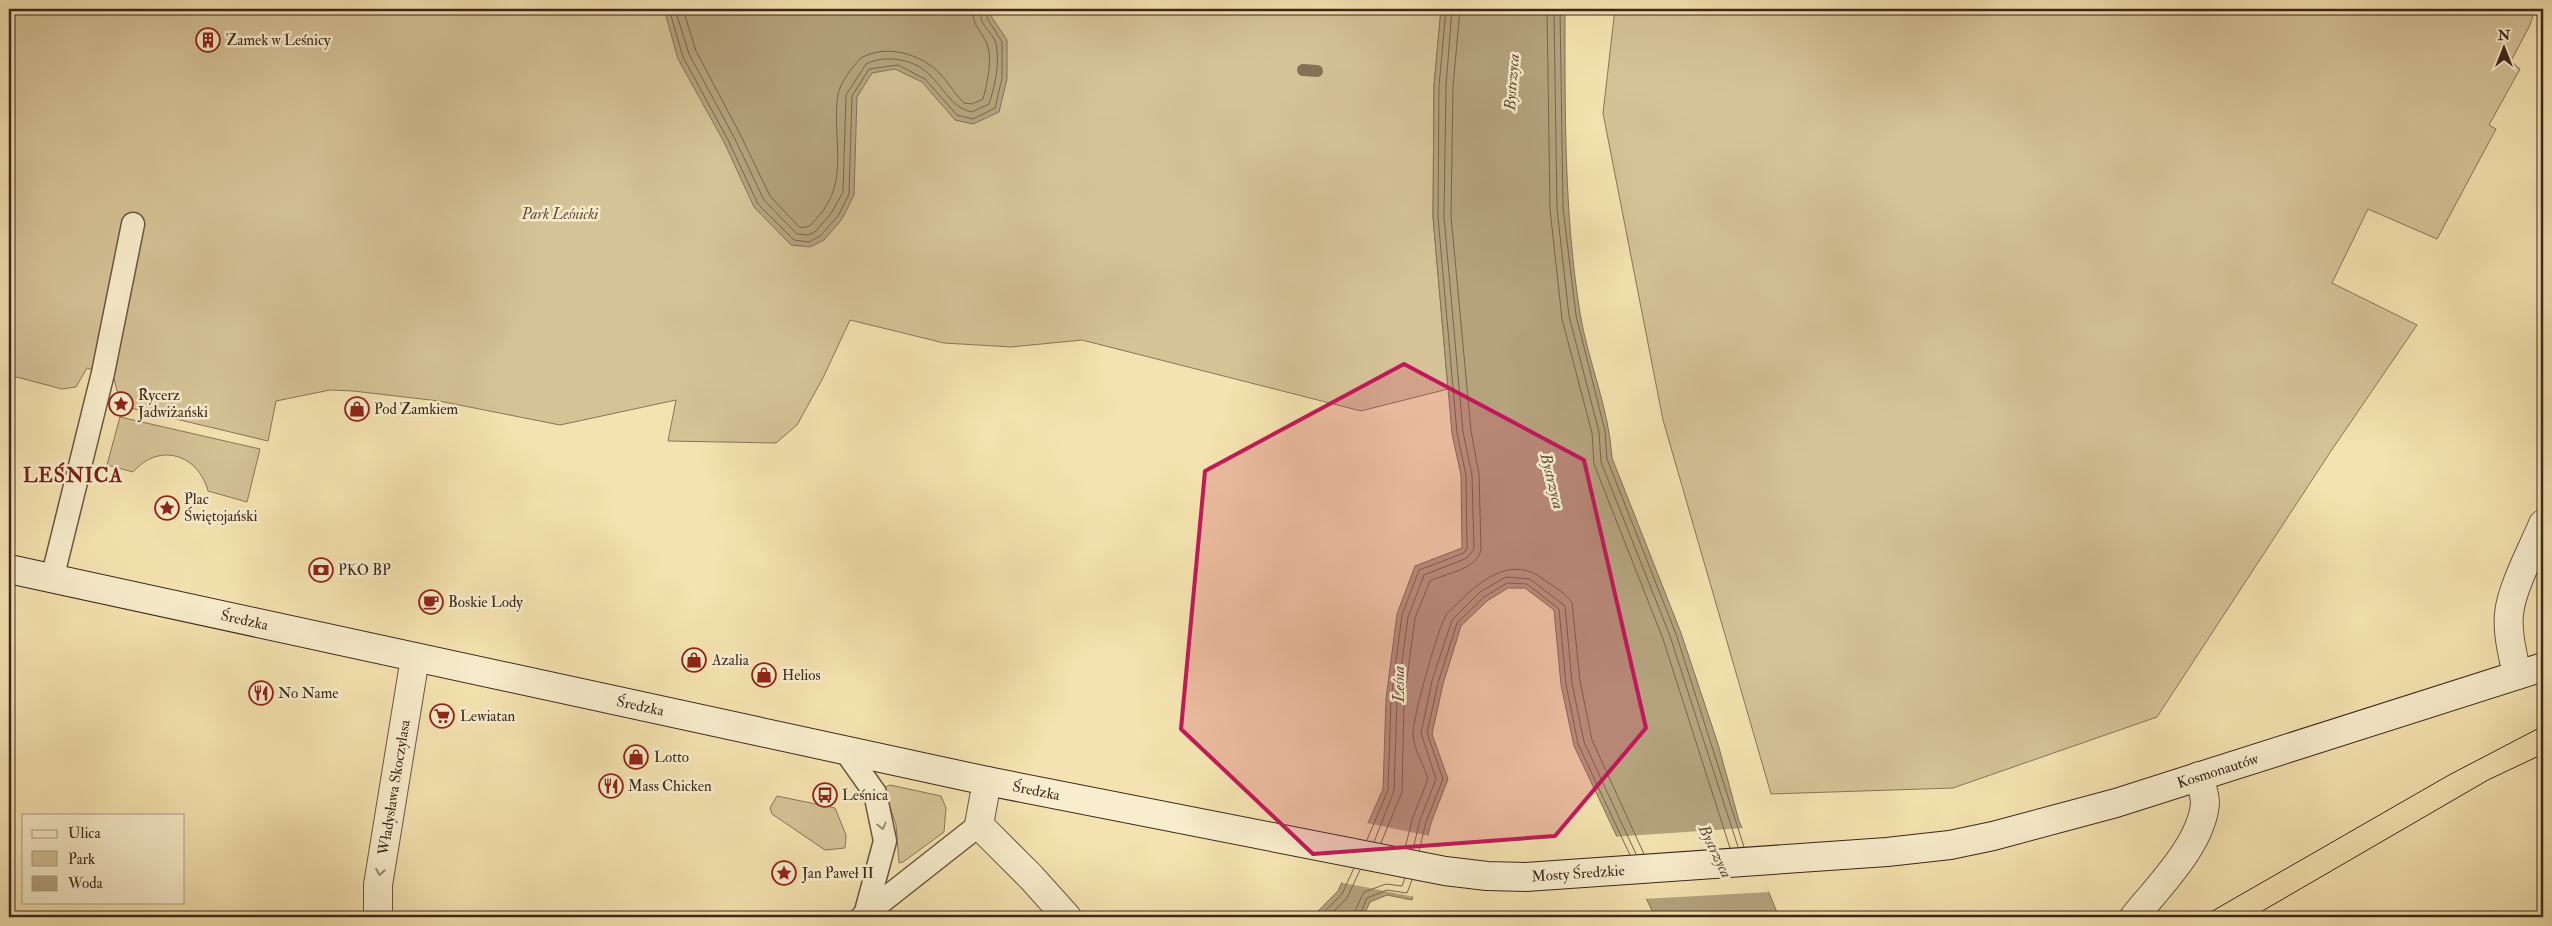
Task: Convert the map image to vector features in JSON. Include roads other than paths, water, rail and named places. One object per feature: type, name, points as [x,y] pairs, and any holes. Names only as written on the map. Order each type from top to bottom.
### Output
[{"type":"main road","points":[[2517,675],[2511,648],[2509,613],[2512,599],[2543,524]]},
{"type":"main road","name":"Średzka","points":[[9,569],[415,658],[706,719],[846,752],[1272,838]]},
{"type":"main road","name":"Władysława Skoczylasa","points":[[378,917],[378,885],[415,658]]},
{"type":"main road","name":"Kosmonautów","points":[[1887,852],[1950,845],[2040,825],[2543,666]]},
{"type":"main road","points":[[2134,917],[2186,851],[2197,830],[2205,802],[2199,776]]},
{"type":"main road","points":[[988,781],[979,825],[1031,877],[1067,917]]},
{"type":"main road","name":"Mosty Średzkie","points":[[1272,838],[1445,871],[1487,876],[1526,877],[1887,852]]},
{"type":"lane","points":[[52,578],[103,373],[133,224]]},
{"type":"lane","points":[[846,752],[874,793],[886,841],[863,916]]},
{"type":"lane","points":[[863,916],[979,825]]},
{"type":"water","points":[[664,9],[995,9],[991,16],[1007,40],[1007,79],[999,112],[973,124],[955,120],[922,82],[895,69],[872,73],[857,97],[854,195],[842,219],[824,240],[810,247],[791,245],[754,207],[724,142],[678,59]]},
{"type":"water","points":[[1441,9],[1565,9],[1566,161],[1571,238],[1580,313],[1607,421],[1612,458],[1681,633],[1718,744],[1739,821],[1779,917],[1655,917],[1574,746],[1561,685],[1554,610],[1525,588],[1508,588],[1487,601],[1461,626],[1443,684],[1432,734],[1448,779],[1431,823],[1412,900],[1387,895],[1370,902],[1363,917],[1312,917],[1338,891],[1383,789],[1386,699],[1397,614],[1415,566],[1462,548],[1461,475],[1452,434],[1433,217],[1434,86]]},
{"type":"waterway","points":[[1303,70],[1317,71]]},
{"type":"tram line","points":[[2202,917],[2449,775],[2543,726]]},
{"type":"tram line","points":[[2252,917],[2488,780],[2543,754]]},
{"type":"place","name":"Zamek w Leśnicy","points":[[208,40]]},
{"type":"place","name":"Rycerz Jadwiżański","points":[[121,404]]},
{"type":"place","name":"Pod Zamkiem","points":[[357,409]]},
{"type":"place","name":"Plac Świętojański","points":[[167,508]]},
{"type":"place","name":"PKO BP","points":[[321,570]]},
{"type":"place","name":"Boskie Lody","points":[[431,602]]},
{"type":"place","name":"Azalia","points":[[694,660]]},
{"type":"place","name":"Helios","points":[[764,675]]},
{"type":"place","name":"No Name","points":[[261,693]]},
{"type":"place","name":"Lewiatan","points":[[442,716]]},
{"type":"place","name":"Lotto","points":[[636,757]]},
{"type":"place","name":"Mass Chicken","points":[[611,786]]},
{"type":"place","name":"Leśnica","points":[[825,795]]},
{"type":"place","name":"Jan Paweł II","points":[[784,873]]},
{"type":"district","name":"LEŚNICA","points":[[73,475]]},
{"type":"water label","name":"Bystrzyca","points":[[1511,82]]},
{"type":"water label","name":"Bystrzyca","points":[[1553,481]]},
{"type":"water label","name":"Leśna","points":[[1398,684]]},
{"type":"water label","name":"Bystrzyca","points":[[1716,851]]},
{"type":"park label","name":"Park Leśnicki","points":[[560,214]]}]
